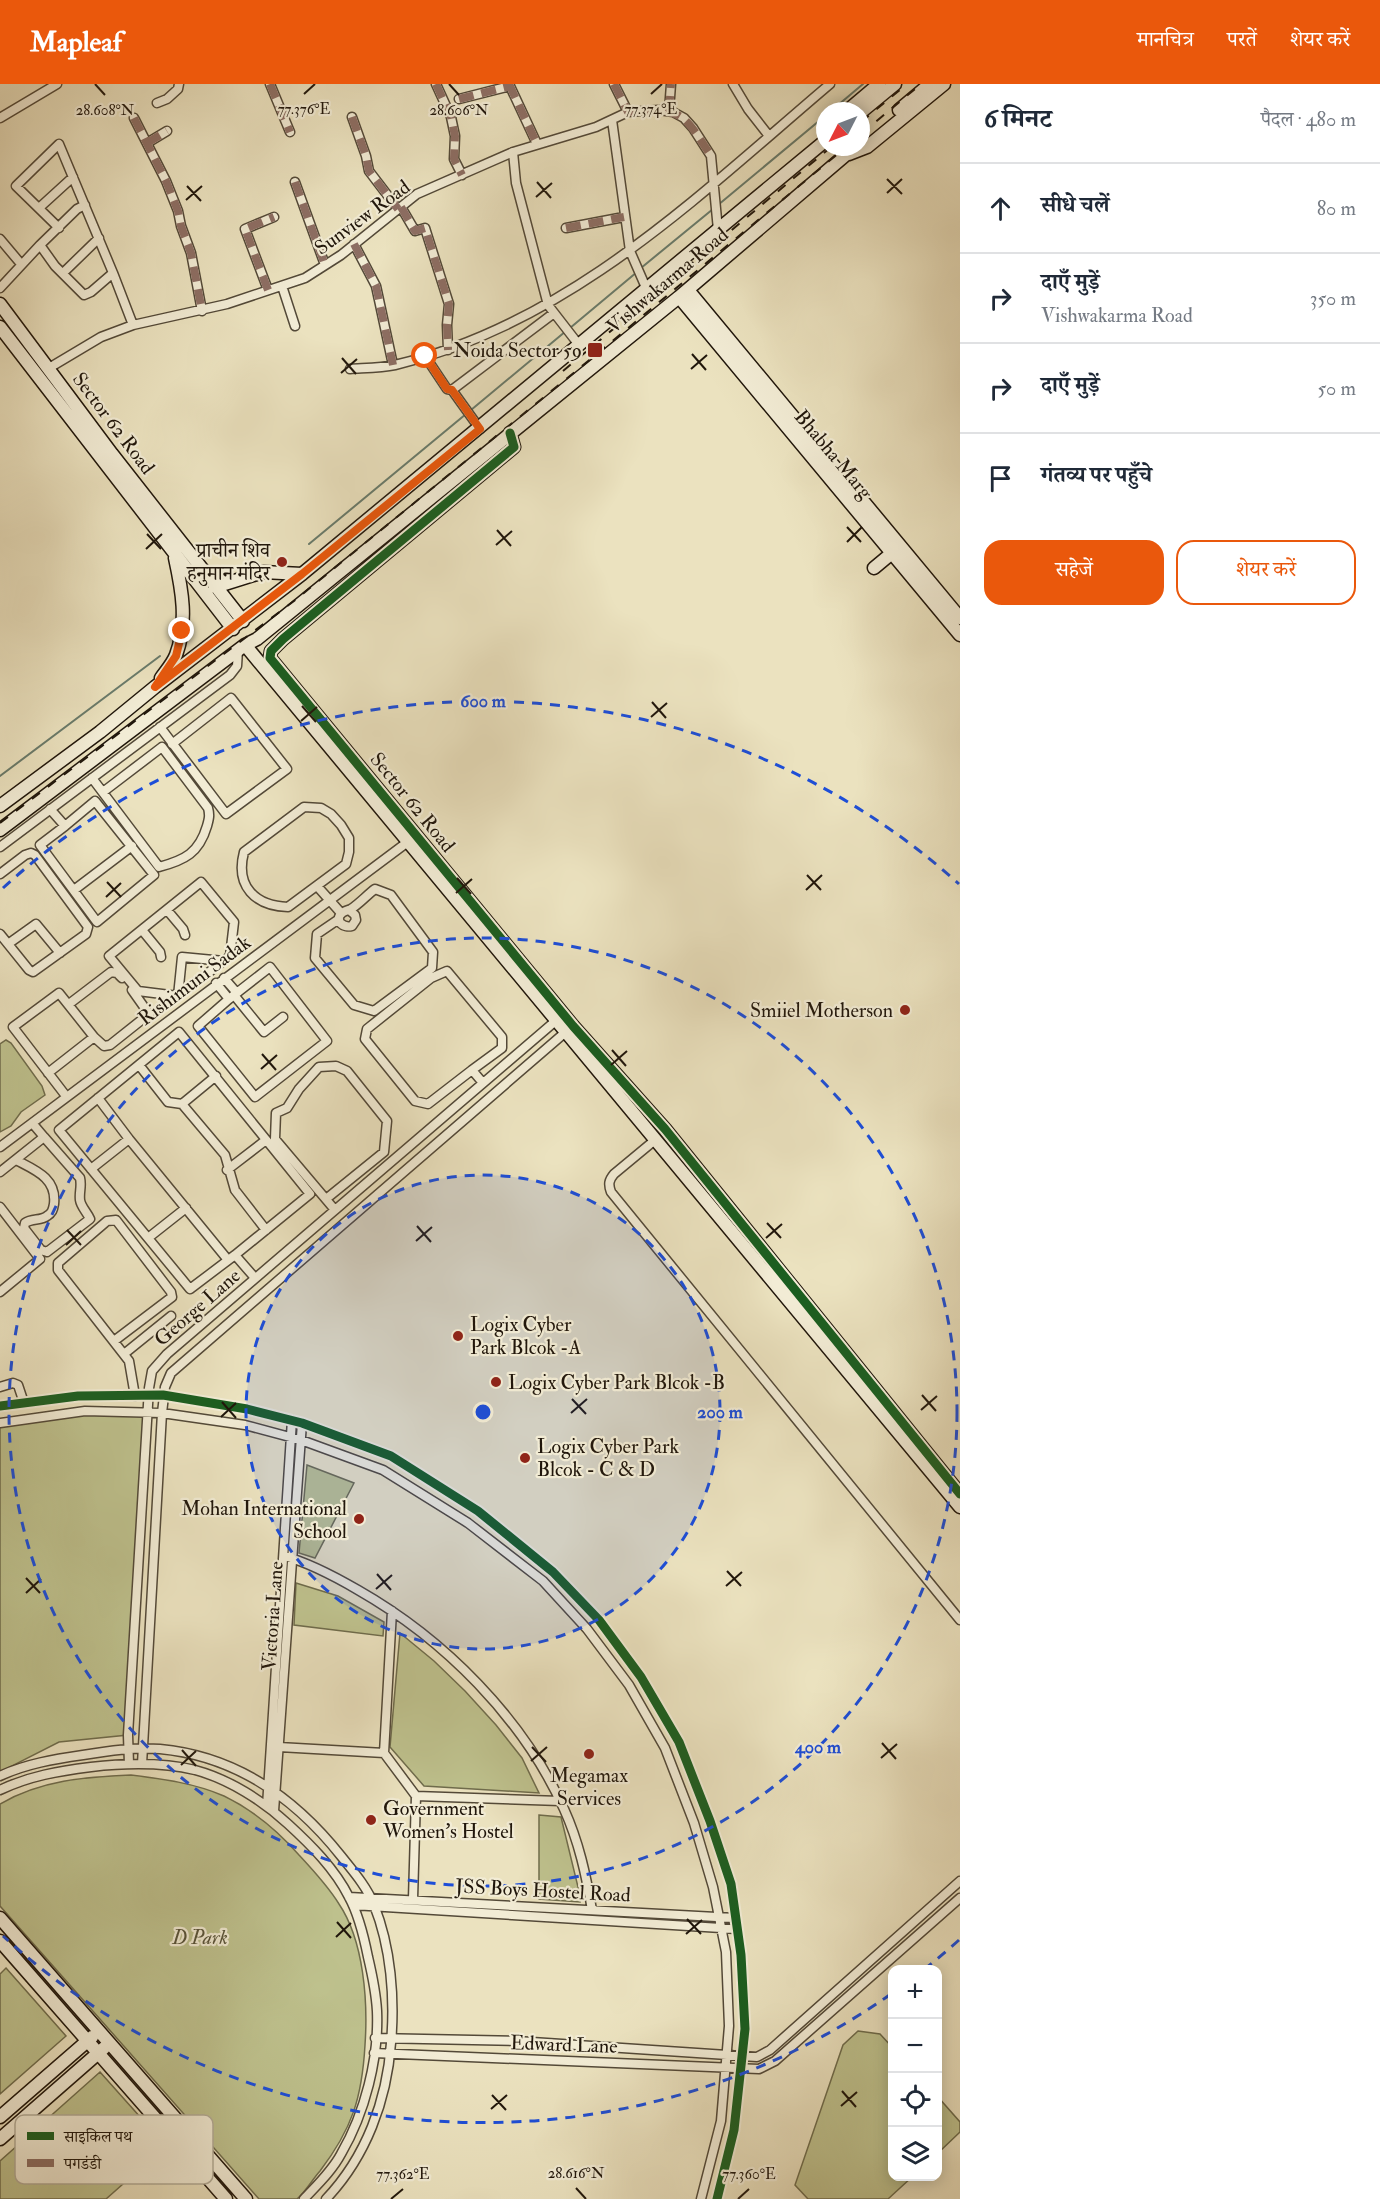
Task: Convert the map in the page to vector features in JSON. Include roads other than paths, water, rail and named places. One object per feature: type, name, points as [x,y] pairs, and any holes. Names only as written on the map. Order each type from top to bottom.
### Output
[{"type":"street","points":[[0,118],[57,84]]},
{"type":"street","points":[[157,103],[167,99],[178,89],[179,84]]},
{"type":"street","points":[[270,84],[290,132]]},
{"type":"street","points":[[436,84],[451,117],[455,136],[454,159],[462,175]]},
{"type":"street","points":[[614,84],[628,112]]},
{"type":"street","points":[[671,84],[669,111],[684,118],[711,156],[718,230]]},
{"type":"street","points":[[733,84],[748,109],[770,136]]},
{"type":"street","points":[[818,84],[818,94]]},
{"type":"street","points":[[350,369],[393,365],[448,350],[548,305],[630,251],[830,84]]},
{"type":"street","points":[[858,102],[879,84]]},
{"type":"street","points":[[870,105],[895,84]]},
{"type":"street","points":[[870,134],[930,84]]},
{"type":"street","name":"Vishwakarma Road","points":[[870,145],[944,84]]},
{"type":"street","points":[[459,99],[510,85],[537,144]]},
{"type":"street","name":"Sunview Road","points":[[46,364],[101,337],[133,325],[202,311],[304,278],[354,244],[417,194],[513,152],[596,127],[628,112],[669,111]]},
{"type":"street","points":[[352,117],[369,171],[415,231],[425,228],[449,304],[448,350]]},
{"type":"street","points":[[134,118],[166,181],[178,211],[190,253],[202,311]]},
{"type":"street","points":[[612,120],[630,251],[646,290]]},
{"type":"street","points":[[147,143],[167,130]]},
{"type":"street","points":[[59,228],[16,186],[59,144],[114,273],[133,325]]},
{"type":"street","name":"Vishwakarma Road","points":[[0,806],[100,732],[302,574],[480,429],[816,148]]},
{"type":"street","points":[[513,152],[516,183],[548,305],[579,345]]},
{"type":"street","name":"Vishwakarma Road","points":[[0,830],[242,647],[257,639],[683,293],[845,156]]},
{"type":"street","points":[[39,208],[73,177]]},
{"type":"street","points":[[295,182],[325,265]]},
{"type":"street","points":[[0,288],[40,245],[77,209],[85,205]]},
{"type":"street","points":[[268,290],[245,229],[274,217]]},
{"type":"street","points":[[566,228],[624,217]]},
{"type":"street","points":[[63,273],[99,238]]},
{"type":"street","points":[[0,239],[21,264]]},
{"type":"street","points":[[354,244],[376,286],[393,365]]},
{"type":"street","points":[[40,245],[84,295],[114,273]]},
{"type":"street","points":[[282,286],[295,327]]},
{"type":"street","name":"Bhabha Marg","points":[[683,293],[960,635]]},
{"type":"street","name":"Sector 62 Road","points":[[0,304],[215,587],[238,625]]},
{"type":"street","points":[[452,390],[554,313]]},
{"type":"street","name":"Bhabha Marg","points":[[704,319],[960,618]]},
{"type":"street","name":"Sector 62 Road","points":[[0,327],[174,553],[238,625]]},
{"type":"street","points":[[425,356],[447,389],[452,390],[480,429]]},
{"type":"street","points":[[31,368],[46,364]]},
{"type":"street","points":[[329,581],[338,591],[435,513],[514,447],[510,433]]},
{"type":"street","points":[[457,448],[456,454],[460,460],[470,465]]},
{"type":"street","points":[[437,464],[448,468],[452,475],[451,480]]},
{"type":"street","points":[[429,498],[435,513]]},
{"type":"street","points":[[155,687],[176,656],[182,631],[184,601],[174,553]]},
{"type":"street","points":[[874,568],[892,553]]},
{"type":"street","points":[[215,587],[263,572],[302,574]]},
{"type":"street","name":"Sector 62 Road","points":[[338,591],[283,639],[271,651],[270,658],[409,841],[560,1017]]},
{"type":"street","points":[[0,847],[230,675],[237,666],[242,647]]},
{"type":"street","name":"Sector 62 Road","points":[[242,647],[349,761],[570,1029]]},
{"type":"street","points":[[160,727],[172,744],[226,814],[287,769],[231,698],[172,744]]},
{"type":"street","points":[[92,778],[159,867],[185,858],[199,846],[210,815],[208,808],[162,747],[103,792]]},
{"type":"street","points":[[95,801],[154,875],[97,922],[40,846],[65,826],[95,801]]},
{"type":"street","points":[[304,807],[321,808],[331,814],[341,825],[349,838],[349,852],[346,864],[317,886],[288,907],[276,907],[261,901],[248,889],[241,876],[244,852],[304,807]]},
{"type":"street","points":[[50,809],[65,826]]},
{"type":"street","name":"Rishimuni Sadak","points":[[0,1146],[33,1124],[66,1096],[409,841]]},
{"type":"street","points":[[74,890],[132,846]]},
{"type":"street","points":[[0,873],[25,855],[31,853],[35,855],[86,923],[88,931],[33,972],[28,970],[0,934]]},
{"type":"street","points":[[201,882],[234,922],[230,956],[178,996],[138,991],[109,956],[142,930],[201,882]]},
{"type":"street","points":[[317,886],[343,914]]},
{"type":"street","points":[[375,889],[391,895],[434,952],[432,968],[374,1011],[354,1005],[315,958],[317,934],[343,914],[375,889]]},
{"type":"street","points":[[167,910],[183,929],[185,936]]},
{"type":"street","points":[[8,944],[36,924],[60,953]]},
{"type":"street","points":[[142,930],[160,952],[161,957]]},
{"type":"street","points":[[178,996],[182,957],[224,961]]},
{"type":"street","points":[[270,967],[327,1041],[255,1097],[198,1026],[233,996],[270,967]]},
{"type":"street","points":[[66,1096],[13,1027],[59,993],[104,1046],[110,1045],[147,1016],[148,1011],[115,971],[69,1004]]},
{"type":"street","points":[[447,971],[502,1037],[502,1048],[472,1070],[428,1104],[415,1101],[365,1039],[367,1029],[431,978],[447,971]]},
{"type":"street","points":[[202,978],[217,983],[233,996],[264,1032],[283,1017]]},
{"type":"street","name":"George Lane","points":[[129,1764],[148,1395],[152,1371],[167,1354],[560,1017]]},
{"type":"street","points":[[570,1029],[655,1140],[960,1507]]},
{"type":"street","points":[[570,1029],[665,1129],[960,1494]]},
{"type":"street","name":"George Lane","points":[[142,1764],[162,1413],[164,1395],[171,1373],[570,1029]]},
{"type":"street","points":[[179,1032],[310,1194],[190,1289],[59,1130],[139,1065],[179,1032]]},
{"type":"street","points":[[48,1073],[94,1037]]},
{"type":"street","points":[[139,1065],[168,1102],[182,1104],[225,1155],[227,1170],[235,1190],[266,1230]]},
{"type":"street","points":[[326,1200],[384,1152],[387,1126],[387,1121],[347,1071],[336,1066],[319,1067],[299,1089],[287,1108],[276,1113],[274,1126],[275,1139],[326,1200],[335,1210]]},
{"type":"street","points":[[472,1070],[483,1083]]},
{"type":"street","points":[[182,1104],[216,1076]]},
{"type":"street","points":[[98,1098],[186,1208],[255,1278]]},
{"type":"street","points":[[16,1160],[45,1176],[52,1188],[55,1199],[53,1210],[45,1218],[24,1223],[24,1227],[41,1250],[47,1252],[90,1219],[81,1204],[80,1178],[33,1124]]},
{"type":"street","points":[[0,1172],[44,1137]]},
{"type":"street","points":[[91,1169],[129,1139]]},
{"type":"street","points":[[227,1170],[266,1140]]},
{"type":"street","points":[[655,1140],[614,1174],[608,1186],[611,1192],[960,1620]]},
{"type":"street","points":[[0,1207],[40,1259],[0,1292]]},
{"type":"street","points":[[148,1238],[186,1208]]},
{"type":"street","points":[[114,1341],[172,1297],[171,1292],[116,1220],[107,1221],[58,1263],[58,1270],[129,1361],[135,1396]]},
{"type":"street","points":[[123,1354],[171,1316]]},
{"type":"street","points":[[0,1387],[14,1383],[18,1385],[24,1403]]},
{"type":"street","points":[[0,1406],[78,1396],[164,1395],[247,1409],[302,1423],[392,1456],[478,1511],[553,1572],[599,1620],[641,1677],[679,1742],[710,1821],[731,1884],[741,1955],[747,2057],[741,2067],[734,2130],[717,2199]]},
{"type":"street","points":[[0,1423],[14,1419],[85,1411],[148,1412],[245,1425],[296,1439],[383,1470],[468,1523],[543,1581],[587,1629],[629,1685],[665,1748],[694,1823],[713,1887],[722,1928],[727,1963],[729,2026],[722,2121],[701,2199]]},
{"type":"street","name":"Victoria Lane","points":[[271,1809],[296,1439],[292,1420]]},
{"type":"street","name":"Victoria Lane","points":[[296,1439],[302,1423]]},
{"type":"street","points":[[288,1557],[306,1562],[339,1579],[392,1611],[442,1649],[466,1671],[504,1714],[536,1758],[560,1801],[583,1859],[592,1910]]},
{"type":"street","name":"Victoria Lane","points":[[272,1790],[279,1747],[288,1557]]},
{"type":"street","points":[[392,1611],[384,1753],[416,1796],[413,1899]]},
{"type":"street","points":[[279,1747],[384,1753]]},
{"type":"street","points":[[0,1776],[19,1768],[69,1757],[129,1749],[175,1751],[212,1759],[272,1790],[305,1816],[329,1841],[356,1875],[375,1907],[386,1949],[392,1986],[391,2054],[388,2073],[371,2129],[359,2155],[339,2186],[326,2199]]},
{"type":"street","points":[[0,1790],[41,1774],[129,1764],[196,1771],[223,1781],[271,1809],[316,1852],[336,1875],[351,1901],[362,1931],[371,1971],[377,2010],[374,2053],[360,2115],[346,2145],[325,2177],[304,2199]]},
{"type":"street","points":[[416,1796],[560,1801]]},
{"type":"street","points":[[316,1852],[329,1841]]},
{"type":"street","points":[[747,2057],[757,2057],[770,2050],[960,1881]]},
{"type":"street","name":"JSS Boys Hostel Road","points":[[351,1901],[370,1897],[735,1918]]},
{"type":"street","name":"Edward Lane","points":[[374,2053],[759,2068],[775,2061],[960,1898]]},
{"type":"street","name":"JSS Boys Hostel Road","points":[[351,1901],[375,1907],[737,1929]]},
{"type":"street","points":[[562,1908],[562,1918]]},
{"type":"street","points":[[0,1918],[173,2115]]},
{"type":"street","points":[[0,1941],[152,2115]]},
{"type":"street","points":[[0,2117],[99,2031]]},
{"type":"street","name":"Edward Lane","points":[[375,2038],[517,2041],[747,2057]]},
{"type":"street","points":[[27,2115],[110,2043]]},
{"type":"street","points":[[0,2139],[15,2126]]},
{"type":"street","points":[[213,2161],[246,2199]]},
{"type":"street","points":[[213,2184],[226,2199]]},
{"type":"waterway","points":[[842,102],[863,84]]},
{"type":"waterway","points":[[718,205],[816,123]]},
{"type":"waterway","points":[[641,268],[713,209]]},
{"type":"waterway","points":[[570,328],[637,272]]},
{"type":"waterway","points":[[471,410],[566,331]]},
{"type":"waterway","points":[[309,544],[466,414]]},
{"type":"waterway","points":[[0,776],[160,656]]},
{"type":"railway","points":[[870,115],[907,84]]},
{"type":"railway","points":[[870,126],[921,84]]},
{"type":"railway","points":[[563,371],[820,156]]},
{"type":"railway","points":[[0,823],[294,601],[835,156]]},
{"type":"place","name":"Noida Sector 59","points":[[595,350]]},
{"type":"place","name":"प्राचीन शिव हनुमान मंदिर","points":[[282,562]]},
{"type":"place","name":"Smiiel Motherson","points":[[905,1010]]},
{"type":"place","name":"Logix Cyber Park Blcok -A","points":[[458,1336]]},
{"type":"place","name":"Logix Cyber Park Blcok -B","points":[[496,1382]]},
{"type":"place","name":"Logix Cyber Park Blcok - C & D","points":[[525,1458]]},
{"type":"place","name":"Mohan International School","points":[[359,1519]]},
{"type":"place","name":"Megamax Services","points":[[589,1754]]},
{"type":"place","name":"Government Women's Hostel","points":[[371,1820]]},
{"type":"park label","name":"D Park","points":[[200,1937]]}]
